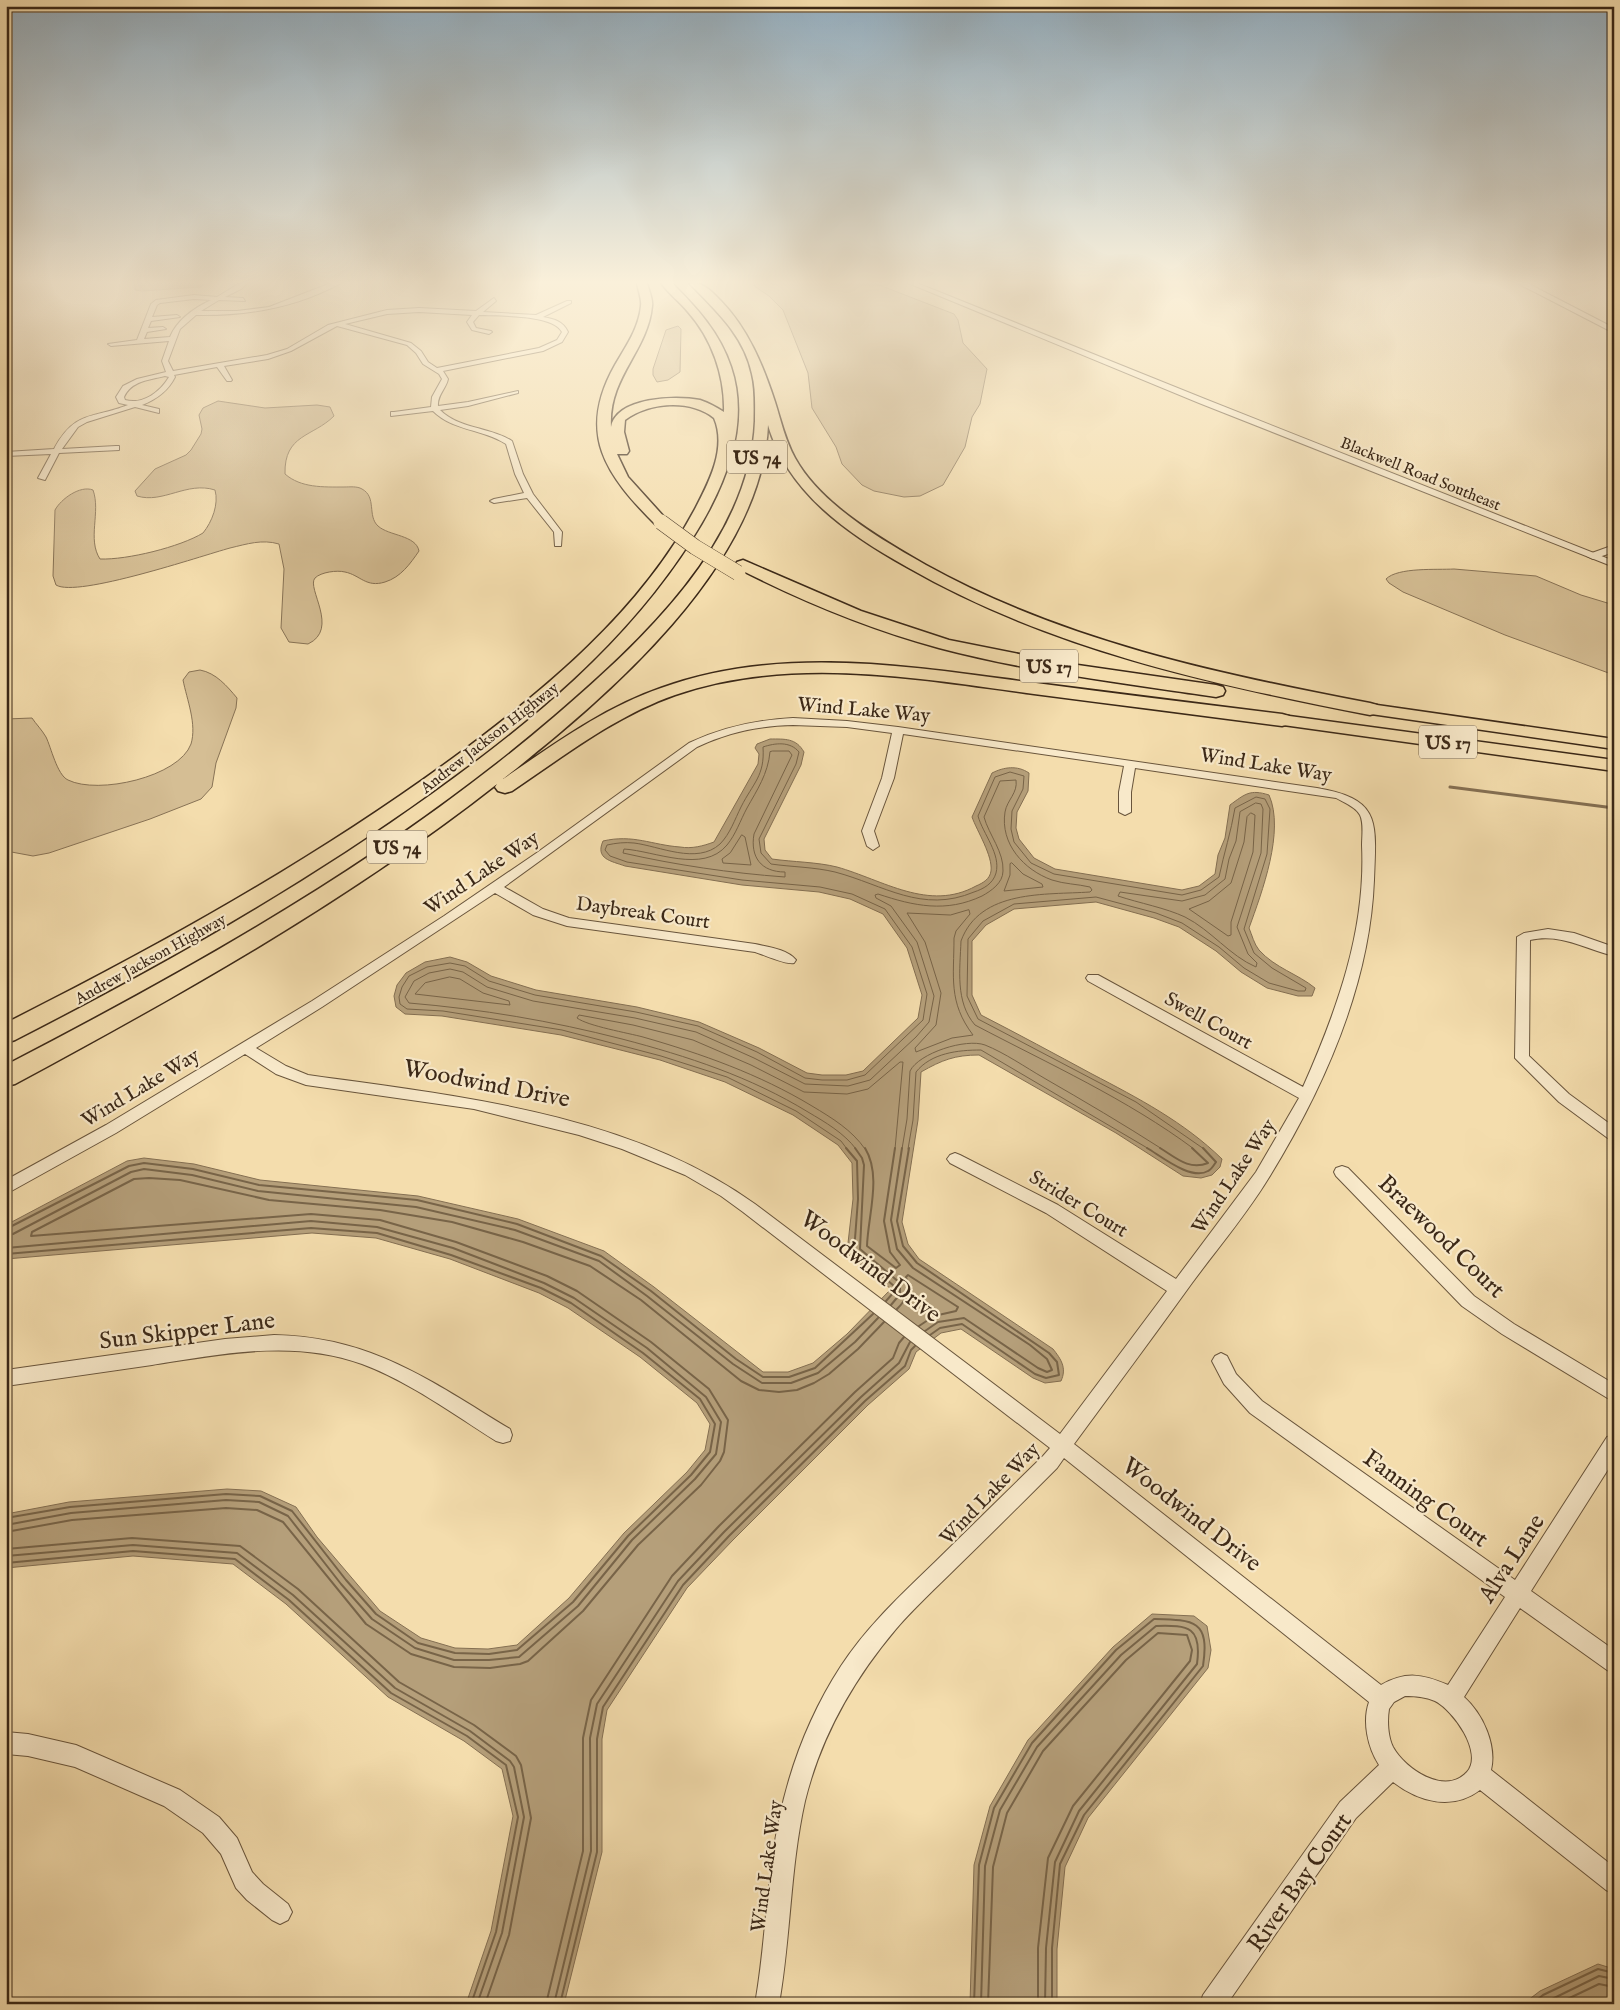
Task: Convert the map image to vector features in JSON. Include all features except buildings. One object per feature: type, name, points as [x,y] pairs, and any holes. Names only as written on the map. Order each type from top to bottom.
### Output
[{"type":"highway","points":[[615,377],[608,390],[603,407],[602,426],[607,448],[618,474],[626,485],[664,517]]},
{"type":"highway","name":"Andrew Jackson Highway","points":[[6,1034],[77,999],[171,947],[294,874],[419,792],[516,720],[562,681],[658,579],[677,554],[708,500],[719,476],[730,429],[731,400],[728,377]]},
{"type":"highway","name":"Andrew Jackson Highway","points":[[6,1077],[205,969],[304,909],[446,814],[514,762],[616,673],[669,617],[690,591],[725,538],[738,514],[750,483],[763,432],[759,377]]},
{"type":"highway","points":[[760,377],[780,442],[798,473],[835,513],[869,538],[907,562],[983,600],[1048,626],[1104,645],[1232,681],[1370,709]]},
{"type":"highway","points":[[664,517],[630,465],[619,441],[617,423],[622,415],[634,408],[657,403],[687,403],[704,406],[716,412],[723,421],[726,452]]},
{"type":"highway","name":"US 17","points":[[664,517],[695,547],[830,615],[960,658],[1076,684],[1282,720],[1614,766]]},
{"type":"highway","name":"US 17","points":[[740,569],[854,615],[907,633],[972,651],[1034,664],[1276,700],[1370,709],[1614,744]]},
{"type":"highway","points":[[304,909],[422,844],[609,718],[671,690],[720,677],[763,670],[799,667],[871,668],[1282,720]]},
{"type":"street","points":[[154,377],[139,380],[125,387],[120,399],[135,406],[156,411]]},
{"type":"street","points":[[42,478],[58,450],[78,423],[135,406],[150,399],[166,388],[171,377]]},
{"type":"street","points":[[443,377],[445,379],[443,385],[434,397],[434,409],[443,417],[454,422],[493,434],[509,442],[519,474],[529,495],[558,532],[558,544]]},
{"type":"street","name":"Blackwell Road Southeast","points":[[1141,377],[1614,564]]},
{"type":"street","points":[[394,414],[478,402],[516,392]]},
{"type":"street","points":[[6,454],[116,448]]},
{"type":"street","points":[[494,501],[529,495]]},
{"type":"street","points":[[1593,556],[1614,548]]},
{"type":"street","name":"Wind Lake Way","points":[[6,1188],[111,1129],[316,1004],[496,888],[646,778],[693,745],[715,734],[754,725],[781,722],[898,730],[1328,792],[1348,799],[1364,812],[1368,824],[1368,882],[1357,960],[1337,1026],[1307,1096],[1262,1176],[1050,1462],[890,1620],[844,1680],[824,1716],[807,1758],[786,1841],[775,1951],[767,2004]]},
{"type":"street","points":[[873,846],[868,831],[888,778],[898,730]]},
{"type":"street","points":[[1125,812],[1125,792],[1130,763]]},
{"type":"street","name":"Daybreak Court","points":[[496,888],[538,912],[568,922],[755,948],[778,954],[789,960]]},
{"type":"street","points":[[1614,952],[1572,936],[1538,932],[1524,937],[1522,1058],[1564,1098],[1614,1136]]},
{"type":"street","name":"Swell Court","points":[[1093,978],[1307,1096]]},
{"type":"street","name":"Woodwind Drive","points":[[244,1048],[281,1070],[306,1080],[447,1099],[514,1112],[580,1130],[666,1160],[707,1179],[871,1300],[1062,1446],[1382,1699]]},
{"type":"street","name":"Strider Court","points":[[955,1159],[1044,1204],[1178,1289]]},
{"type":"street","name":"Braewood Court","points":[[1342,1172],[1468,1302],[1508,1329],[1614,1394]]},
{"type":"street","name":"Sun Skipper Lane","points":[[6,1378],[206,1348],[262,1343],[310,1344],[345,1350],[392,1368],[503,1434]]},
{"type":"street","name":"Fanning Court","points":[[1221,1361],[1230,1379],[1256,1407],[1614,1663]]},
{"type":"street","name":"Alva Lane","points":[[1451,1699],[1614,1444]]},
{"type":"street","points":[[1405,1685],[1424,1686],[1451,1699],[1466,1713],[1477,1731],[1482,1758],[1478,1774],[1470,1785],[1455,1792],[1446,1793],[1426,1789],[1408,1779],[1393,1767],[1384,1754],[1379,1741],[1376,1714],[1382,1699],[1390,1691],[1405,1685]]},
{"type":"street","points":[[6,1743],[36,1746],[76,1756],[172,1798],[211,1825],[229,1846],[244,1880],[255,1892],[280,1912]]},
{"type":"street","name":"River Bay Court","points":[[1212,2004],[1348,1810],[1393,1767]]},
{"type":"street","points":[[1478,1774],[1614,1882]]},
{"type":"shaded area","points":[[654,377],[673,377],[668,380],[657,382]]},
{"type":"shaded area","points":[[808,377],[985,377],[980,404],[972,417],[965,447],[943,485],[920,496],[904,497],[874,491],[862,485],[842,464],[836,447],[812,408]]},
{"type":"shaded area","points":[[218,401],[265,408],[317,405],[330,407],[334,416],[301,438],[289,451],[285,474],[298,482],[313,486],[358,487],[362,489],[367,492],[371,502],[373,517],[378,526],[413,542],[419,551],[409,565],[391,580],[385,582],[368,582],[342,571],[325,573],[315,578],[313,583],[322,619],[321,629],[317,637],[308,644],[289,642],[281,628],[284,569],[279,544],[261,542],[248,544],[168,567],[88,586],[68,587],[56,585],[53,576],[55,510],[71,494],[82,489],[93,490],[96,507],[94,534],[96,551],[100,559],[153,552],[181,543],[203,533],[214,513],[215,490],[195,488],[147,498],[137,496],[135,491],[155,469],[186,455],[191,450],[201,434],[202,429],[199,415],[203,408]]},
{"type":"shaded area","points":[[1454,569],[1536,576],[1581,595],[1614,605],[1614,675],[1505,635],[1403,592],[1386,579],[1392,575],[1408,571]]},
{"type":"shaded area","points":[[200,670],[216,677],[237,698],[236,708],[216,763],[212,787],[201,799],[150,819],[49,853],[33,856],[6,851],[6,719],[32,718],[46,737],[61,773],[68,780],[81,784],[98,785],[136,780],[171,766],[184,756],[191,744],[193,728],[191,712],[183,680],[189,672]]},
{"type":"water","points":[[770,739],[785,739],[794,742],[804,752],[801,765],[764,839],[765,850],[772,859],[837,867],[889,886],[923,895],[941,896],[958,893],[981,884],[989,876],[991,871],[990,858],[972,817],[992,773],[1001,769],[1015,768],[1029,773],[1028,791],[1017,812],[1016,828],[1019,839],[1034,858],[1055,869],[1182,890],[1199,886],[1215,874],[1218,855],[1225,838],[1230,805],[1248,794],[1257,792],[1269,795],[1273,810],[1273,843],[1265,880],[1249,928],[1256,945],[1265,956],[1315,988],[1312,996],[1298,996],[1267,988],[1241,972],[1216,951],[1179,927],[1096,902],[1014,909],[986,925],[972,941],[972,995],[981,1015],[1126,1092],[1176,1122],[1222,1159],[1220,1167],[1212,1175],[1201,1178],[1183,1176],[1116,1133],[979,1055],[949,1059],[921,1072],[918,1120],[902,1222],[908,1244],[919,1259],[1053,1349],[1063,1368],[1061,1381],[1045,1383],[1033,1378],[961,1329],[941,1333],[916,1352],[909,1369],[868,1405],[687,1588],[607,1710],[602,1739],[602,1852],[564,2004],[466,2004],[491,1931],[513,1816],[502,1769],[464,1741],[388,1697],[286,1604],[233,1564],[133,1556],[6,1568],[6,1514],[69,1502],[227,1489],[261,1491],[296,1507],[317,1537],[380,1611],[421,1638],[455,1648],[488,1649],[517,1645],[569,1598],[624,1533],[687,1472],[705,1450],[710,1424],[697,1403],[640,1357],[568,1308],[539,1293],[450,1259],[376,1238],[312,1233],[6,1259],[6,1225],[127,1161],[144,1158],[194,1164],[260,1180],[418,1196],[518,1219],[604,1251],[654,1287],[763,1372],[788,1372],[813,1363],[847,1334],[891,1289],[849,1255],[848,1243],[853,1199],[852,1163],[838,1145],[793,1115],[725,1082],[660,1060],[561,1035],[442,1016],[405,1014],[396,1007],[394,996],[397,985],[406,973],[425,962],[450,957],[467,962],[491,976],[536,990],[637,1007],[699,1022],[759,1048],[807,1073],[846,1075],[863,1071],[918,1018],[922,995],[907,948],[883,914],[850,899],[819,892],[742,885],[625,866],[610,861],[601,852],[603,841],[614,839],[633,839],[684,848],[697,847],[714,842],[758,764],[759,754],[755,748],[757,744]]},
{"type":"water","points":[[1152,1614],[1194,1616],[1207,1626],[1211,1650],[1208,1668],[1088,1818],[1065,1867],[1057,1949],[1057,2004],[970,2004],[974,1865],[990,1806],[1028,1740],[1113,1647]]},
{"type":"water","points":[[1598,1964],[1614,1969],[1614,2004],[1523,2004],[1540,1991]]},
{"type":"waterway","points":[[1450,787],[1614,808]]}]
